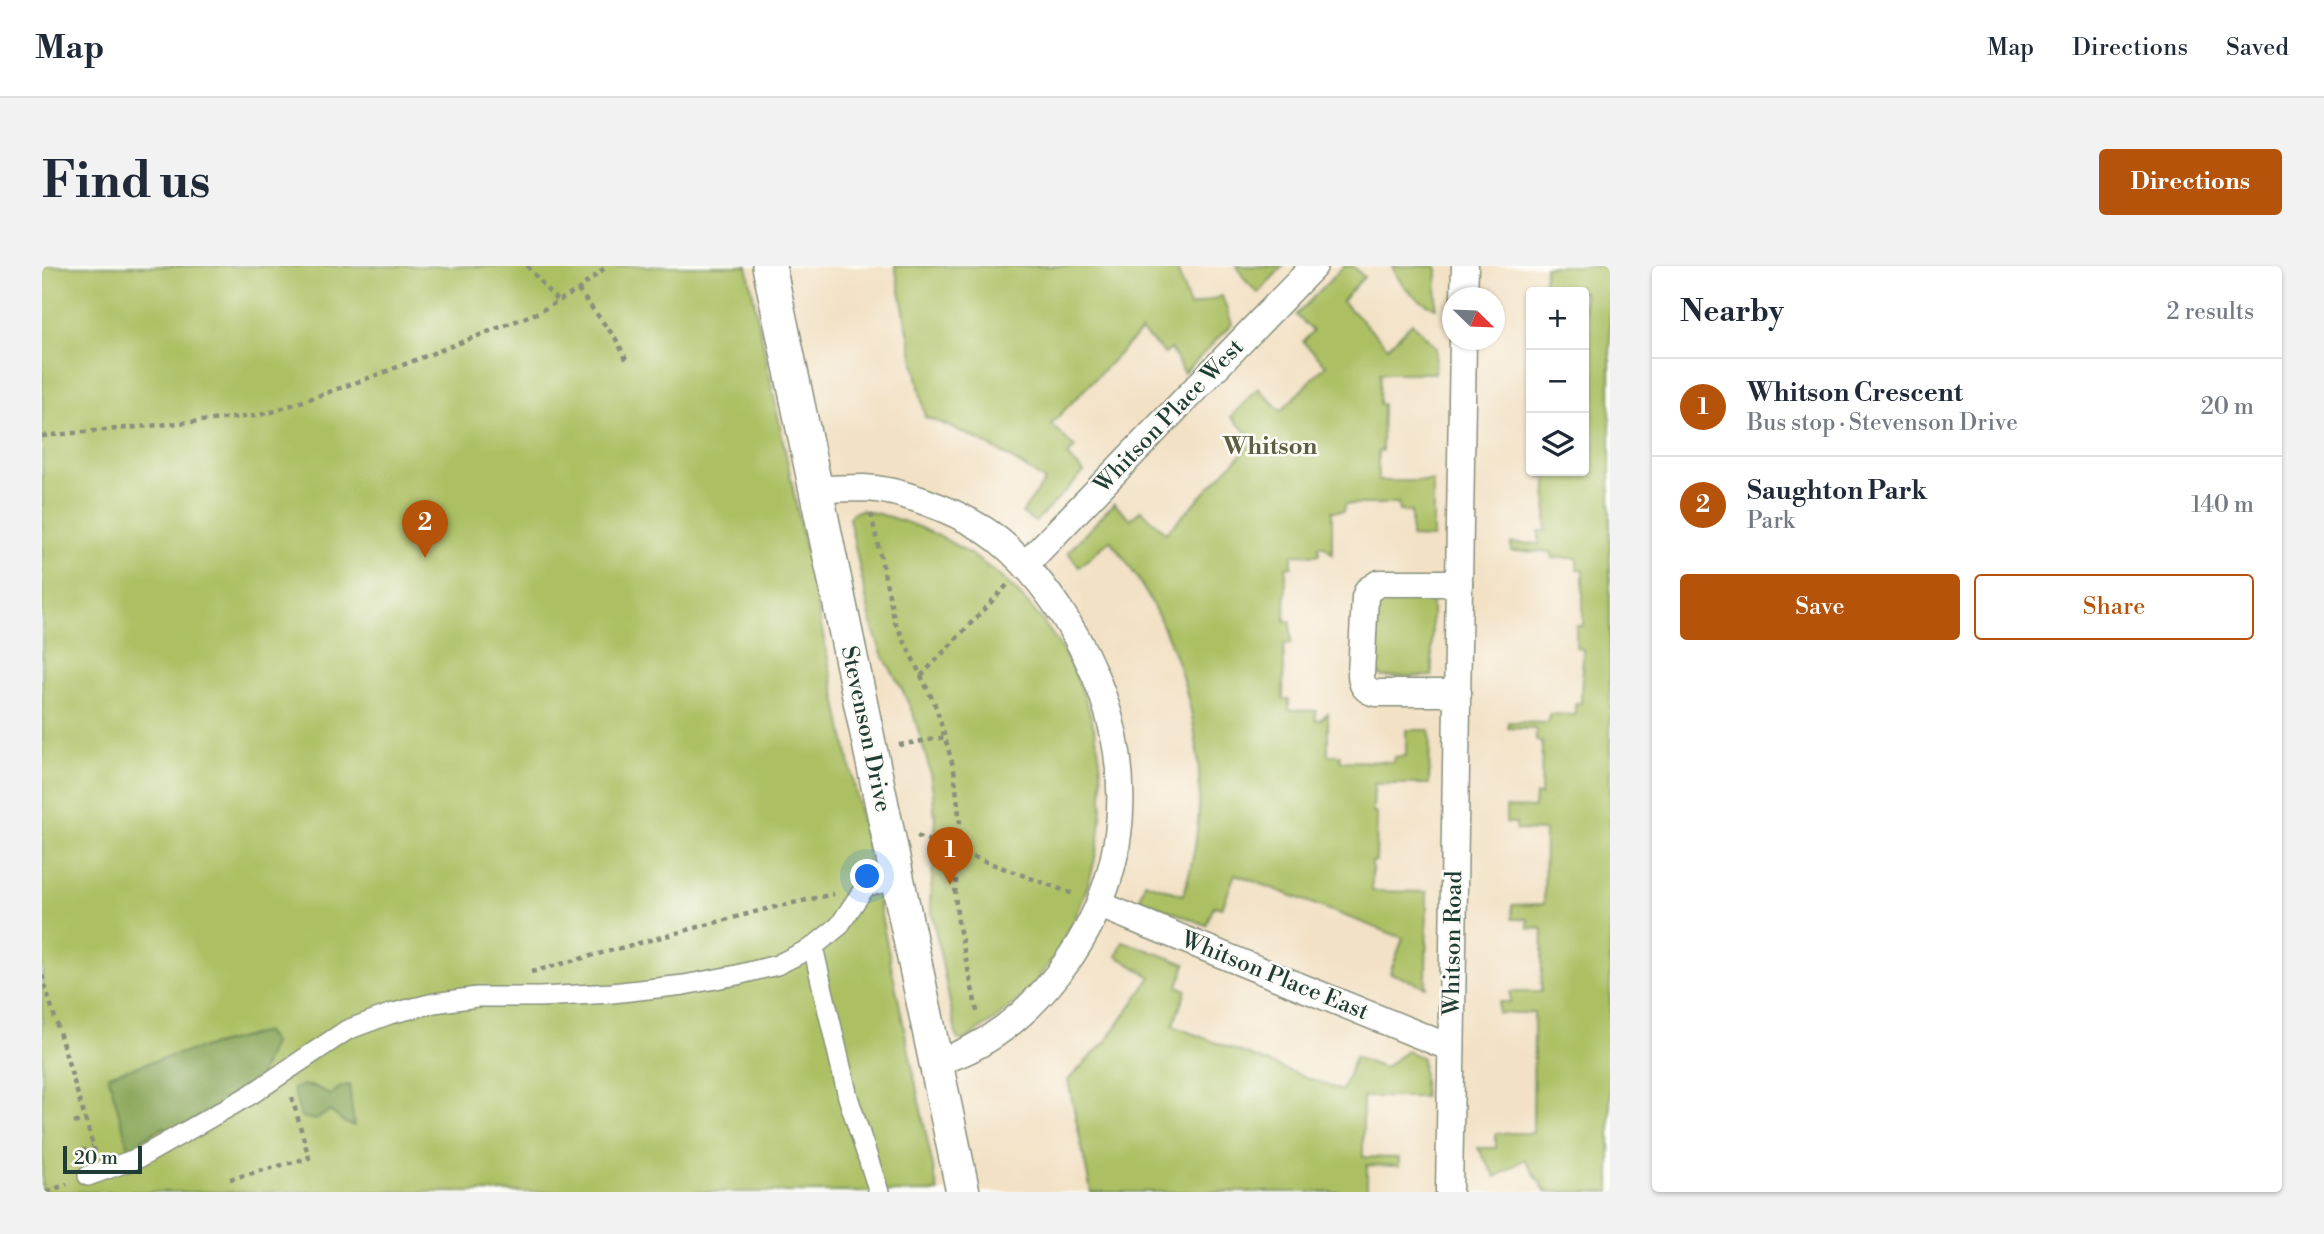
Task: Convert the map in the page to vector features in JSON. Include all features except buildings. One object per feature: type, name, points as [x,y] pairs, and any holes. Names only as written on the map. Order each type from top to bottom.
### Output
[{"type":"street","name":"Stevenson Drive","points":[[769,266],[963,1192]]},
{"type":"street","name":"Whitson Place West","points":[[1025,565],[1314,266]]},
{"type":"street","points":[[1464,287],[1465,266]]},
{"type":"street","name":"Whitson Road","points":[[1449,1192],[1463,350]]},
{"type":"street","points":[[816,489],[867,489],[922,502],[966,521],[996,539],[1025,565],[1058,607],[1076,636],[1104,698],[1114,731],[1121,769],[1122,807],[1116,851],[1100,905],[1086,933],[1047,988],[1022,1013],[984,1042],[960,1056],[936,1062]]},
{"type":"street","points":[[1458,693],[1376,694],[1362,684],[1361,674],[1365,597],[1368,590],[1378,583],[1459,583]]},
{"type":"street","points":[[94,1174],[141,1157],[200,1125],[347,1030],[390,1014],[433,1003],[477,997],[612,993],[684,985],[777,965],[813,947],[839,926],[865,887],[898,879]]},
{"type":"street","name":"Whitson Place East","points":[[1100,905],[1451,1048]]},
{"type":"street","points":[[813,947],[848,1097],[879,1192]]},
{"type":"path","points":[[527,266],[558,302]]},
{"type":"path","points":[[42,436],[254,416],[272,412],[377,375],[539,312],[578,290],[607,266]]},
{"type":"path","points":[[578,290],[616,339],[627,361]]},
{"type":"path","points":[[867,489],[889,601],[900,635],[936,707],[946,737],[957,790],[960,851],[955,881],[958,922],[984,1042]]},
{"type":"path","points":[[921,676],[1025,565]]},
{"type":"path","points":[[871,750],[946,737]]},
{"type":"path","points":[[887,825],[1100,905]]},
{"type":"path","points":[[508,997],[522,975],[766,909],[865,887]]},
{"type":"path","points":[[42,975],[93,1146],[94,1174]]},
{"type":"path","points":[[230,1179],[309,1158],[285,1072]]},
{"type":"path","points":[[74,1123],[85,1119]]},
{"type":"path","points":[[82,1151],[93,1146]]},
{"type":"green space","points":[[42,266],[747,266],[938,1192],[42,1192]]},
{"type":"green space","points":[[895,266],[1176,266],[1190,307],[1222,296],[1232,324],[1184,373],[1171,349],[1165,354],[1141,331],[1051,424],[1075,448],[1067,456],[1084,472],[1035,522],[1022,513],[1045,481],[987,444],[925,417]]},
{"type":"green space","points":[[1236,266],[1283,266],[1258,293]]},
{"type":"green space","points":[[1344,266],[1353,266],[1364,277],[1342,301],[1388,347],[1412,323],[1436,347],[1435,373],[1380,373],[1379,404],[1383,404],[1382,451],[1378,451],[1378,481],[1433,481],[1433,538],[1411,537],[1411,512],[1399,511],[1398,504],[1345,504],[1344,511],[1332,511],[1332,554],[1324,546],[1319,546],[1319,555],[1292,554],[1292,566],[1286,567],[1285,621],[1291,621],[1291,644],[1284,644],[1283,699],[1289,699],[1289,710],[1316,711],[1316,720],[1328,713],[1328,755],[1340,755],[1340,761],[1393,762],[1394,757],[1406,756],[1406,730],[1430,730],[1429,784],[1374,784],[1373,813],[1377,813],[1376,861],[1372,862],[1372,891],[1427,892],[1426,987],[1390,973],[1403,938],[1235,874],[1222,908],[1214,906],[1206,925],[1140,899],[1145,882],[1183,895],[1194,849],[1199,802],[1198,755],[1190,708],[1178,663],[1160,619],[1137,578],[1110,540],[1079,567],[1068,552],[1114,503],[1131,519],[1141,510],[1166,533],[1255,440],[1231,417],[1258,388],[1281,411],[1326,365],[1303,342],[1313,331],[1296,315]]},
{"type":"green space","points":[[1392,266],[1437,266],[1436,308],[1410,291],[1399,280]]},
{"type":"green space","points":[[1545,266],[1610,266],[1610,1192],[1546,1192],[1525,1159],[1496,1177],[1478,1148],[1496,1148],[1496,1133],[1533,1133],[1534,1013],[1498,1013],[1498,1002],[1510,1002],[1510,992],[1541,992],[1543,929],[1528,928],[1528,919],[1512,919],[1512,905],[1544,904],[1545,831],[1516,830],[1516,823],[1506,823],[1506,807],[1534,808],[1535,795],[1541,795],[1542,742],[1536,741],[1536,729],[1508,728],[1508,722],[1548,723],[1549,714],[1575,715],[1575,703],[1581,703],[1583,649],[1576,648],[1576,626],[1583,626],[1583,570],[1577,569],[1577,558],[1552,558],[1552,552],[1511,551],[1511,543],[1539,544],[1539,531],[1546,531],[1547,477],[1541,476],[1589,476],[1589,287],[1544,287]]},
{"type":"green space","points":[[861,510],[920,528],[973,556],[1018,594],[1055,639],[1082,690],[1098,746],[1102,806],[1093,867],[1077,914],[1062,944],[1033,985],[1009,1008],[963,1041],[957,1039],[930,902],[936,837],[929,767],[914,716],[882,654],[872,626],[849,518]]},
{"type":"green space","points":[[1384,597],[1432,599],[1432,676],[1382,677],[1376,671],[1377,606]]},
{"type":"green space","points":[[1123,941],[1186,964],[1178,986],[1186,990],[1173,1026],[1342,1091],[1355,1057],[1384,1068],[1407,1051],[1422,1058],[1424,1097],[1363,1097],[1363,1157],[1399,1158],[1399,1166],[1367,1165],[1367,1192],[1091,1192],[1068,1080],[1107,1040],[1151,977],[1117,956]]},
{"type":"green space","points":[[265,1032],[273,1043],[257,1082],[170,1134],[164,1127],[142,1139],[144,1144],[130,1152],[108,1075]]},
{"type":"green space","points":[[303,1085],[316,1087],[330,1095],[349,1085],[354,1126],[345,1123],[330,1111],[315,1120],[301,1117],[293,1089]]},
{"type":"place","name":"Saughton Park","points":[[425,558]]},
{"type":"place","name":"Whitson Crescent","points":[[950,885]]},
{"type":"district","name":"Whitson","points":[[1270,447]]}]
